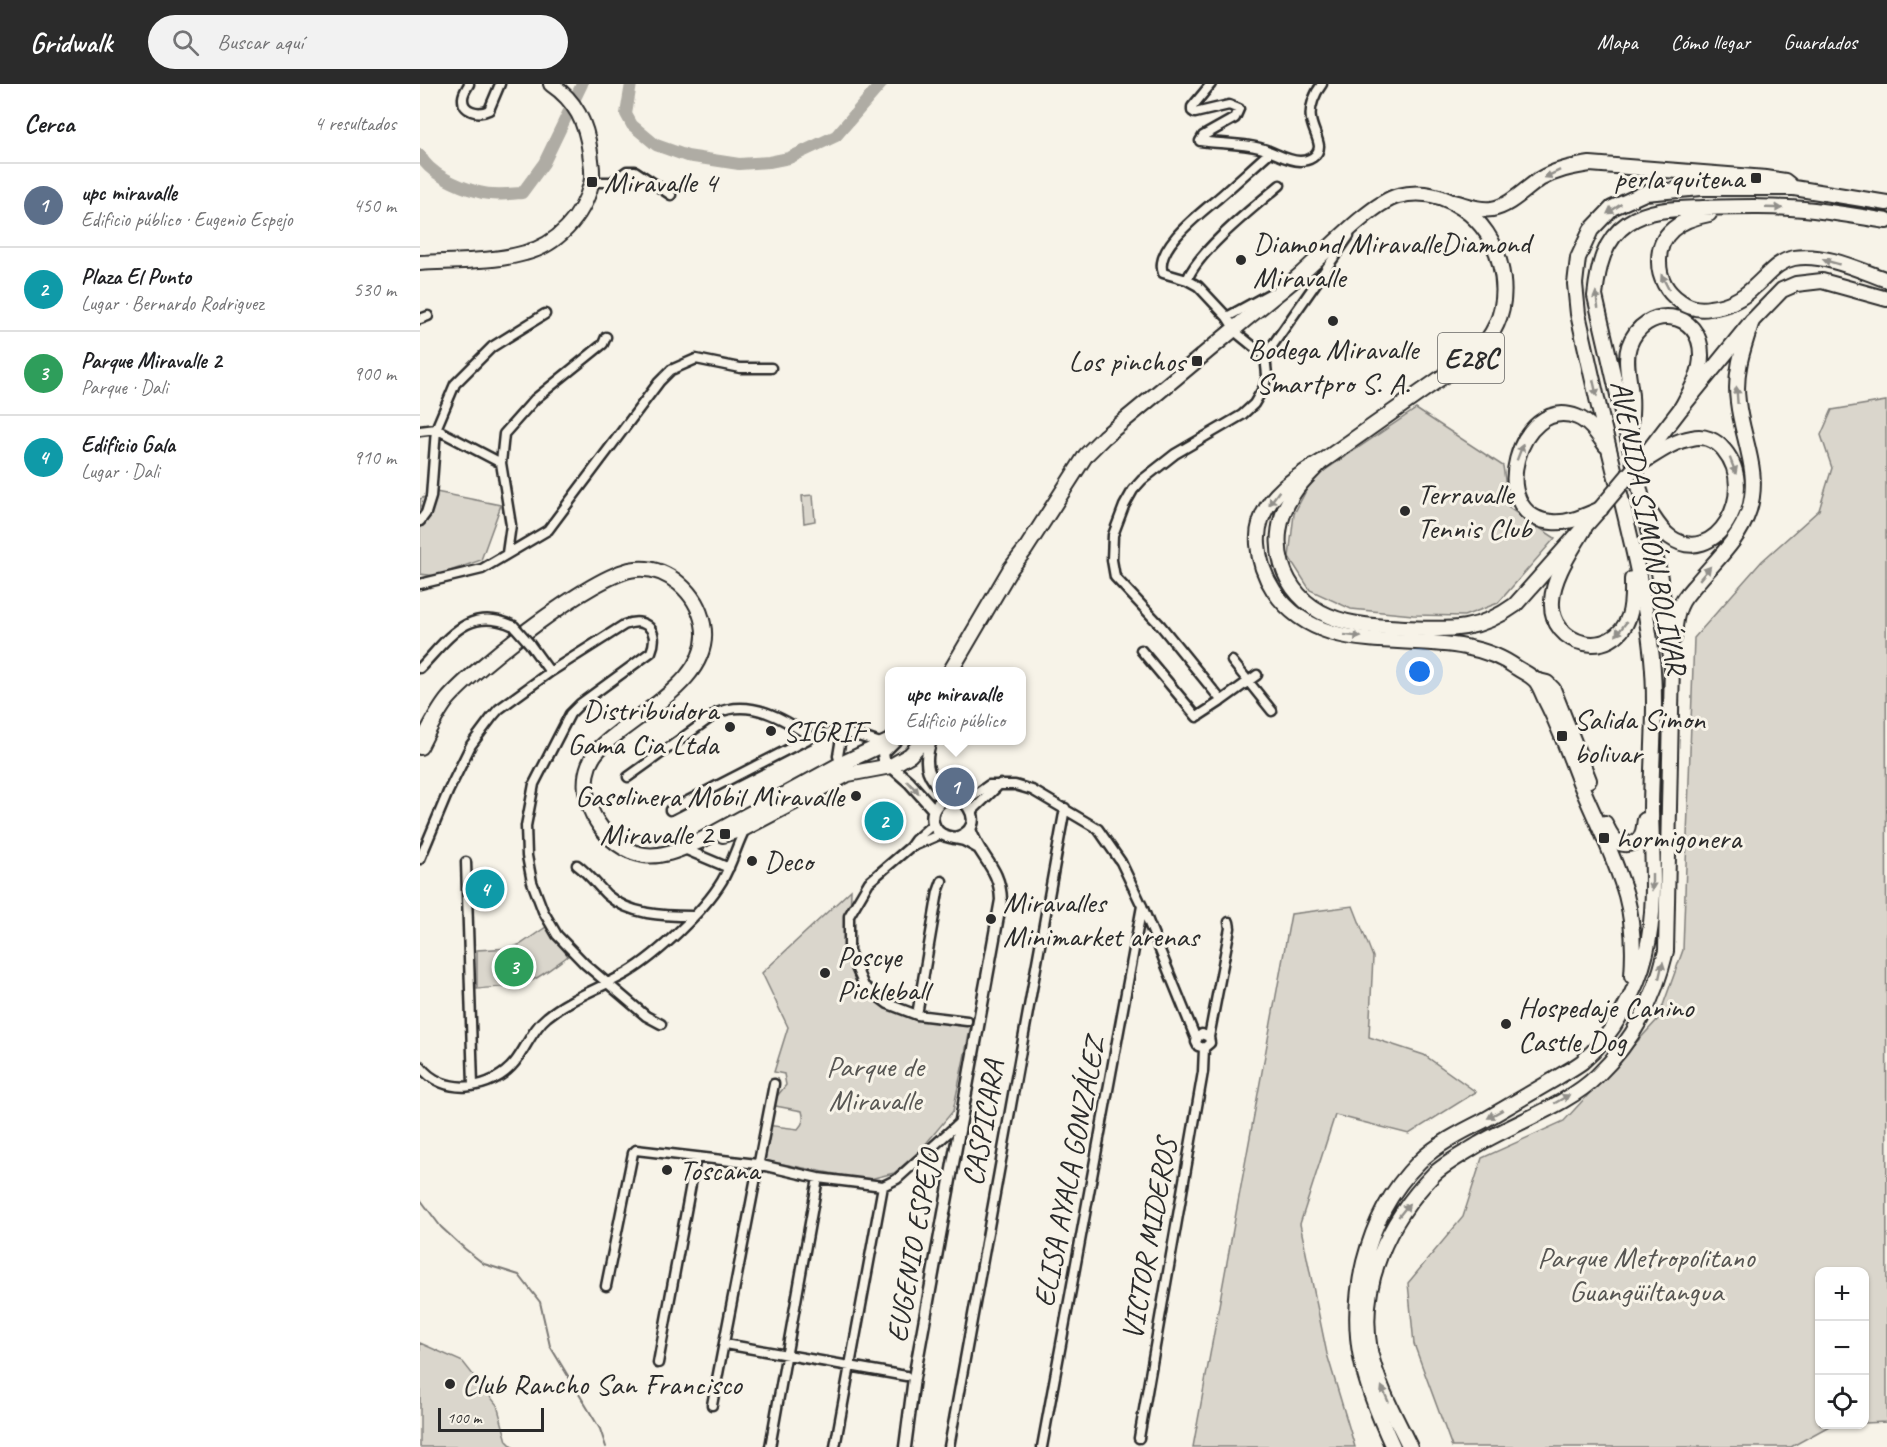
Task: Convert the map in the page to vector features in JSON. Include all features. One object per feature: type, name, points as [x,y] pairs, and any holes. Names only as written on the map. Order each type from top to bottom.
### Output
[{"type":"main road","points":[[420,263],[524,254],[544,246],[575,219],[584,204],[592,182],[589,145],[583,120],[577,109],[551,84]]},
{"type":"main road","points":[[1454,202],[1482,209],[1493,209],[1564,168],[1590,164],[1774,179],[1785,181],[1794,188]]},
{"type":"main road","name":"AVENIDA SIMÓN BOLÍVAR","points":[[1393,1447],[1365,1383],[1359,1353],[1358,1300],[1361,1276],[1373,1228],[1391,1195],[1420,1160],[1455,1136],[1582,1062],[1600,1043],[1630,996],[1646,952],[1652,905],[1651,782],[1654,693],[1652,658],[1633,553],[1578,314],[1575,284],[1578,258],[1591,230],[1612,208],[1645,193],[1701,189],[1794,188],[1887,203]]},
{"type":"main road","name":"E28C","points":[[1025,550],[1086,455],[1098,443],[1230,323],[1286,287],[1372,210],[1398,196],[1431,195],[1454,202],[1482,226],[1500,261],[1504,288],[1503,307],[1494,332],[1485,344],[1462,365],[1320,463],[1292,495],[1278,533],[1280,561],[1289,584],[1304,602],[1324,614],[1345,621],[1367,625],[1435,629],[1480,625],[1498,617],[1515,605],[1584,529],[1752,321],[1782,290],[1796,284],[1822,281],[1887,299]]},
{"type":"main road","points":[[1744,207],[1690,219],[1678,224],[1663,240],[1660,249],[1659,272],[1668,290],[1685,305],[1705,309],[1729,304],[1753,288],[1772,270],[1791,259],[1799,258],[1822,259],[1887,280]]},
{"type":"main road","name":"AVENIDA SIMÓN BOLÍVAR","points":[[1410,1447],[1378,1378],[1370,1351],[1368,1324],[1373,1272],[1398,1216],[1436,1173],[1480,1143],[1566,1098],[1596,1077],[1627,1041],[1647,1010],[1659,980],[1666,951],[1672,664],[1659,572],[1595,296],[1601,258],[1610,241],[1626,224],[1644,214],[1663,210],[1744,207],[1812,210],[1887,221]]},
{"type":"main road","points":[[1628,439],[1632,414],[1628,349],[1639,328],[1656,318],[1673,317],[1686,323],[1700,347],[1698,374],[1682,407]]},
{"type":"main road","points":[[1672,664],[1676,621],[1684,598],[1735,538],[1750,509],[1752,465],[1738,404],[1736,383],[1738,366],[1752,321]]},
{"type":"main road","points":[[1601,509],[1563,522],[1540,520],[1523,507],[1518,498],[1515,472],[1520,451],[1531,430],[1546,418],[1557,415],[1567,414],[1587,423],[1609,450]]},
{"type":"main road","points":[[1638,465],[1680,441],[1693,437],[1704,437],[1721,446],[1728,455],[1737,477],[1736,498],[1730,518],[1718,533],[1701,542],[1681,543],[1670,538],[1641,499]]},
{"type":"main road","points":[[1320,463],[1296,476],[1279,491],[1266,510],[1258,532],[1259,554],[1264,572],[1280,599],[1290,610],[1316,628],[1338,634],[1404,642],[1450,644],[1484,650],[1508,661],[1535,681],[1547,683],[1558,699],[1610,834],[1620,844],[1635,843],[1642,835],[1651,782]]},
{"type":"main road","points":[[1584,529],[1556,582],[1551,602],[1556,621],[1567,635],[1575,640],[1590,644],[1605,642],[1613,638],[1625,626],[1632,607],[1633,553]]},
{"type":"main road","points":[[953,667],[1002,581],[1025,550]]},
{"type":"main road","points":[[963,667],[1019,570],[1025,550]]},
{"type":"main road","points":[[420,747],[432,722],[448,700],[471,676],[540,621],[603,580],[634,568],[653,569],[671,578],[687,590],[699,609],[704,626],[704,645],[698,662],[678,686],[602,746],[588,767],[586,792],[593,815],[600,826],[620,846],[646,856],[657,856],[745,828],[885,745]]},
{"type":"main road","points":[[1535,681],[1569,751],[1626,895],[1633,934],[1630,996]]},
{"type":"main road","points":[[700,841],[755,811],[844,770],[891,766],[920,745]]},
{"type":"street","points":[[469,84],[463,95],[463,101],[472,112],[489,110],[500,84]]},
{"type":"street","points":[[1211,84],[1192,107],[1192,111],[1229,105],[1239,109],[1235,118],[1203,136],[1200,141],[1246,145],[1301,161],[1311,159],[1317,154],[1319,146],[1311,118],[1316,92],[1322,84]]},
{"type":"street","points":[[1221,701],[1161,626],[1117,579],[1112,561],[1113,535],[1124,506],[1142,480],[1175,454],[1242,415],[1254,404],[1264,387],[1268,375],[1265,356],[1230,323],[1198,286],[1163,273],[1161,263],[1165,254],[1193,219],[1270,152]]},
{"type":"street","points":[[592,182],[612,182],[627,171],[634,171],[670,195]]},
{"type":"street","points":[[1187,280],[1203,257],[1230,229],[1280,185]]},
{"type":"street","points":[[1265,356],[1357,224]]},
{"type":"street","points":[[420,521],[426,513],[431,498],[436,429],[455,384],[492,347],[544,314]]},
{"type":"street","points":[[507,553],[511,525],[501,463],[504,434],[534,399],[603,344],[606,337]]},
{"type":"street","points":[[420,584],[482,569],[548,530],[659,382],[671,370],[696,359],[740,368],[771,368]]},
{"type":"street","points":[[420,430],[436,429],[501,463]]},
{"type":"street","points":[[420,668],[462,626],[473,621],[492,618],[514,626],[550,672]]},
{"type":"street","points":[[420,859],[448,792],[477,736],[499,709],[550,672],[624,625],[634,621],[642,622],[654,634],[655,643],[651,652],[580,704],[570,714],[534,784],[526,826],[532,882],[543,911],[563,942],[646,1017],[662,1024]]},
{"type":"street","points":[[1141,650],[1197,717],[1257,675]]},
{"type":"street","points":[[1232,661],[1272,711]]},
{"type":"street","points":[[628,777],[717,713],[728,708],[744,707],[775,715],[812,737]]},
{"type":"street","points":[[670,810],[812,737],[827,732],[842,732],[885,741]]},
{"type":"street","points":[[842,732],[837,756],[844,770]]},
{"type":"street","points":[[888,745],[883,753],[884,760],[909,782],[934,810]]},
{"type":"street","points":[[930,745],[926,757],[927,772],[948,798]]},
{"type":"street","points":[[965,802],[984,788],[1000,784],[1015,785],[1032,790],[1098,829],[1121,862],[1154,933],[1198,1046],[1204,1048]]},
{"type":"street","points":[[972,811],[1000,784]]},
{"type":"street","points":[[954,838],[970,829],[973,817],[972,811],[965,802],[948,798],[937,805],[934,810],[933,824],[869,882],[849,916],[849,951],[864,986],[888,1004],[917,1015],[967,1021]]},
{"type":"street","name":"CASPICARA","points":[[949,1447],[1065,808]]},
{"type":"street","points":[[420,1065],[429,1076],[447,1085],[464,1087],[485,1083],[506,1071],[545,1018],[633,969],[654,953],[716,891],[755,811]]},
{"type":"street","points":[[933,824],[941,834],[964,840],[977,847]]},
{"type":"street","name":"EUGENIO ESPEJO","points":[[905,1447],[914,1378],[1001,900],[996,873],[977,847],[970,829]]},
{"type":"street","points":[[910,847],[941,834]]},
{"type":"street","points":[[682,848],[729,868]]},
{"type":"street","points":[[466,862],[473,1085]]},
{"type":"street","points":[[577,865],[617,902],[665,916],[692,916]]},
{"type":"street","points":[[917,1015],[938,892],[942,881]]},
{"type":"street","name":"ELISA AYALA GONZÁLEZ","points":[[1042,1447],[1142,906]]},
{"type":"street","name":"VICTOR MIDEROS","points":[[1139,1438],[1203,1072],[1204,1048],[1210,1043],[1209,1037],[1230,928],[1228,922]]},
{"type":"street","points":[[1138,937],[1146,930],[1154,933]]},
{"type":"street","points":[[1196,1039],[1202,1034],[1209,1037]]},
{"type":"street","points":[[712,1405],[774,1084]]},
{"type":"street","points":[[606,1287],[633,1153],[636,1150],[757,1164],[818,1178],[883,1186],[897,1179],[959,1123]]},
{"type":"street","points":[[658,1363],[696,1157]]},
{"type":"street","points":[[770,1446],[818,1178]]},
{"type":"street","points":[[835,1447],[883,1186]]},
{"type":"street","points":[[725,1344],[850,1368],[906,1376]]},
{"type":"green space","name":"Parque Metropolitano Guangüiltangua","points":[[1886,401],[1887,1422],[1869,1423],[1869,1267],[1815,1267],[1815,1429],[1824,1429],[1791,1447],[1452,1447],[1414,1344],[1408,1283],[1463,1217],[1482,1158],[1564,1121],[1658,1019],[1683,950],[1694,638],[1762,561],[1819,510],[1832,468],[1821,435],[1832,410]]},
{"type":"green space","name":"Terravalle Tennis Club","points":[[1416,409],[1503,466],[1509,508],[1555,538],[1498,603],[1464,616],[1413,615],[1351,609],[1310,590],[1289,557],[1294,514],[1312,479]]},
{"type":"green space","points":[[436,492],[501,505],[481,560],[436,576],[420,574],[420,499]]},
{"type":"green space","points":[[813,495],[815,521],[804,523],[802,496]]},
{"type":"green space","name":"Parque de Miravalle","points":[[851,890],[849,950],[863,983],[887,1003],[917,1017],[971,1025],[953,1111],[919,1152],[894,1173],[866,1180],[762,1160],[766,1125],[798,1129],[803,1118],[802,1111],[770,1105],[786,1085],[784,1074],[774,1072],[788,1027],[762,973]]},
{"type":"green space","points":[[1353,906],[1373,957],[1369,1037],[1424,1055],[1476,1092],[1409,1134],[1335,1115],[1300,1224],[1327,1354],[1355,1447],[1193,1447],[1291,914]]},
{"type":"green space","points":[[546,927],[568,956],[533,980],[477,989],[477,950],[511,948]]},
{"type":"green space","name":"Club Rancho San Francisco","points":[[420,1343],[463,1362],[497,1405],[507,1441],[513,1447],[420,1447]]},
{"type":"waterway","points":[[420,155],[437,174],[463,187],[489,194],[522,193],[544,163],[582,84]]},
{"type":"waterway","points":[[631,84],[626,114],[632,125],[656,145],[687,156],[739,164],[789,158],[836,136],[881,84]]},
{"type":"waterway","points":[[420,1199],[441,1227],[465,1249],[484,1264],[519,1275],[540,1302],[550,1346],[600,1429],[606,1447]]},
{"type":"place","name":"perla quitena","points":[[1756,178]]},
{"type":"place","name":"Miravalle 4","points":[[592,182]]},
{"type":"place","name":"Diamond MiravalleDiamond Miravalle","points":[[1241,260]]},
{"type":"place","name":"Bodega Miravalle Smartpro S. A.","points":[[1333,321]]},
{"type":"place","name":"Los pinchos","points":[[1197,361]]},
{"type":"place","name":"Terravalle Tennis Club","points":[[1405,511]]},
{"type":"place","name":"Distribuidora Gama Cia Ltda","points":[[730,727]]},
{"type":"place","name":"SIGRIF","points":[[771,731]]},
{"type":"place","name":"Salida Simon bolivar","points":[[1562,736]]},
{"type":"place","name":"upc miravalle","points":[[955,787]]},
{"type":"place","name":"Gasolinera Mobil Miravalle","points":[[856,796]]},
{"type":"place","name":"Plaza El Punto","points":[[884,821]]},
{"type":"place","name":"Miravalle 2","points":[[725,834]]},
{"type":"place","name":"hormigonera","points":[[1604,838]]},
{"type":"place","name":"Deco","points":[[752,861]]},
{"type":"place","name":"Edificio Gala","points":[[485,889]]},
{"type":"place","name":"Miravalles Minimarket arenas","points":[[991,919]]},
{"type":"place","name":"Parque Miravalle 2","points":[[514,967]]},
{"type":"place","name":"Poscye Pickleball","points":[[825,973]]},
{"type":"place","name":"Hospedaje Canino Castle Dog","points":[[1506,1024]]},
{"type":"place","name":"Toscana","points":[[667,1170]]},
{"type":"place","name":"Club Rancho San Francisco","points":[[450,1384]]}]
